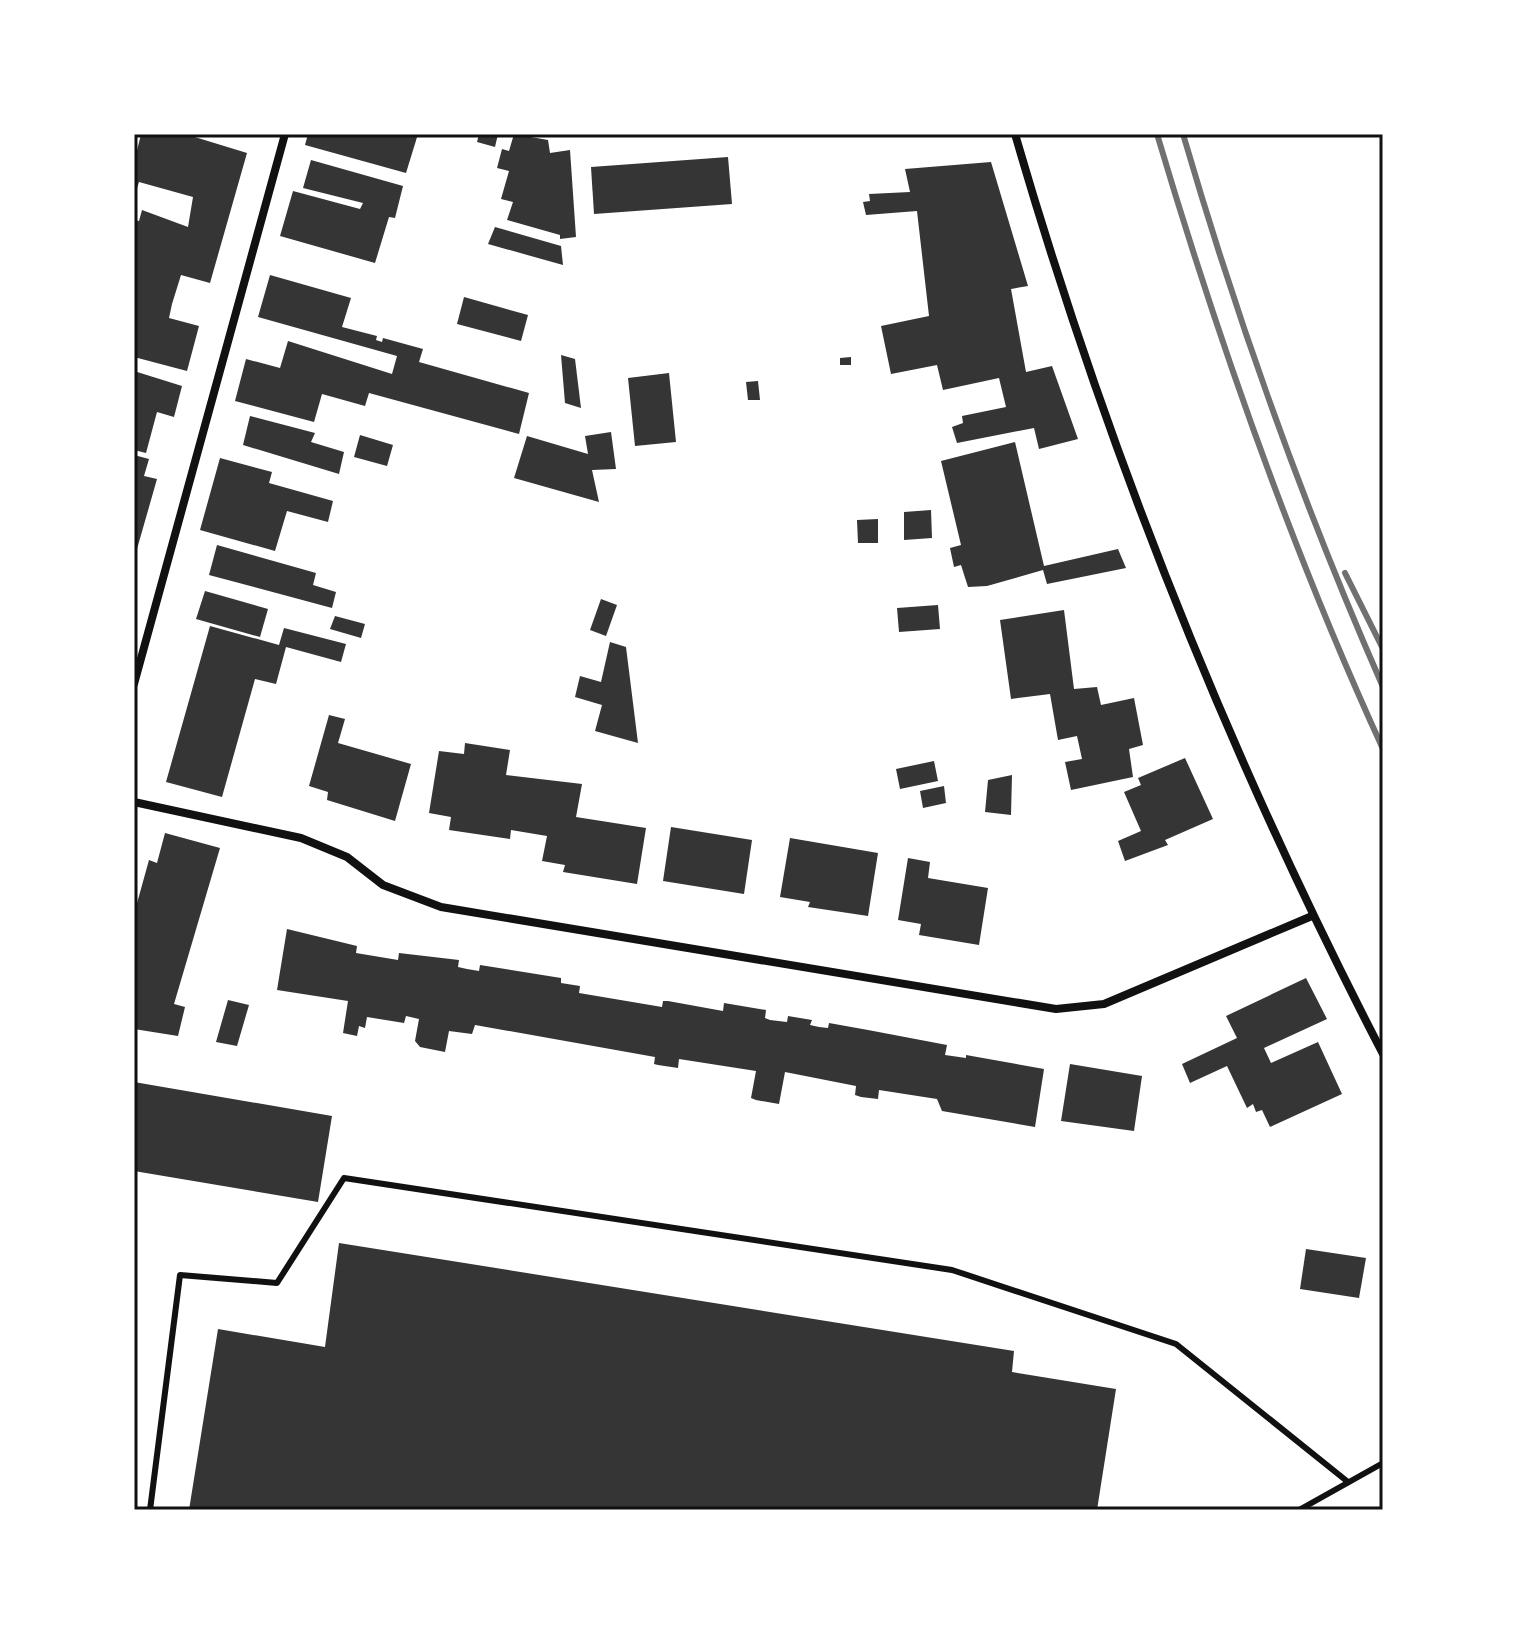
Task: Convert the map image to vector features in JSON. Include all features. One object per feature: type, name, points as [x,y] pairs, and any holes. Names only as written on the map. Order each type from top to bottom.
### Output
[{"type":"street","points":[[134,684],[285,134]]},
{"type":"street","points":[[1015,134],[1054,267],[1138,505],[1226,723],[1312,916],[1383,1054]]},
{"type":"street","points":[[134,802],[301,838],[347,857],[383,885],[441,907],[1056,1009],[1104,1004],[1312,916]]},
{"type":"lane","points":[[150,1510],[180,1275],[277,1283],[344,1178],[952,1270],[1176,1344],[1348,1482]]},
{"type":"lane","points":[[1299,1510],[1383,1463]]},
{"type":"building","points":[[141,134],[185,134],[247,153],[210,283],[181,275],[172,304],[169,318],[199,326],[187,371],[134,357],[134,220],[139,221],[142,210],[188,227],[193,197],[139,182],[134,198],[134,163]]},
{"type":"building","points":[[308,134],[418,134],[406,173],[305,145]]},
{"type":"building","points":[[479,134],[498,134],[495,147],[477,142]]},
{"type":"building","points":[[514,134],[548,140],[550,153],[570,150],[576,237],[560,239],[560,235],[507,220],[513,202],[501,199],[509,171],[497,168],[502,149],[509,151]]},
{"type":"building","points":[[728,157],[732,204],[594,214],[591,167]]},
{"type":"building","points":[[311,160],[403,186],[395,218],[389,217],[375,263],[280,236],[293,191],[360,209],[363,203],[303,188]]},
{"type":"building","points":[[991,162],[1028,286],[1011,289],[1026,372],[1052,366],[1078,439],[1039,449],[1034,428],[957,443],[952,427],[963,423],[962,416],[1006,407],[999,378],[943,390],[937,365],[891,374],[881,326],[929,316],[917,211],[866,215],[863,202],[870,201],[869,194],[910,192],[905,169]]},
{"type":"building","points":[[495,227],[561,246],[563,265],[488,244]]},
{"type":"building","points":[[270,275],[351,298],[342,327],[377,336],[376,340],[382,342],[383,338],[423,349],[419,362],[529,393],[519,434],[369,393],[365,406],[322,394],[314,422],[235,401],[246,359],[280,368],[288,341],[392,374],[397,356],[258,317]]},
{"type":"building","points":[[464,297],[528,315],[521,341],[457,324]]},
{"type":"building","points":[[561,355],[575,359],[581,408],[565,403]]},
{"type":"building","points":[[851,357],[851,365],[840,365],[840,358]]},
{"type":"building","points":[[134,371],[182,386],[174,417],[157,412],[146,453],[134,450]]},
{"type":"building","points":[[669,373],[676,442],[635,446],[628,378]]},
{"type":"building","points":[[758,381],[760,400],[748,400],[746,382]]},
{"type":"building","points":[[250,416],[315,433],[311,442],[344,452],[339,474],[243,445]]},
{"type":"building","points":[[611,432],[616,469],[592,470],[599,502],[514,478],[527,436],[588,454],[585,436]]},
{"type":"building","points":[[360,435],[393,445],[387,466],[354,457]]},
{"type":"building","points":[[1015,442],[1044,566],[1118,549],[1126,568],[1047,584],[1043,570],[987,586],[968,587],[961,565],[954,567],[950,548],[961,545],[941,461]]},
{"type":"building","points":[[134,455],[149,459],[144,476],[157,479],[135,556]]},
{"type":"building","points":[[220,458],[272,472],[269,483],[333,501],[328,522],[287,511],[275,551],[200,530]]},
{"type":"building","points":[[931,510],[932,538],[904,540],[904,512]]},
{"type":"building","points":[[878,519],[878,543],[858,543],[857,520]]},
{"type":"building","points":[[217,545],[316,573],[313,585],[336,592],[332,608],[209,575]]},
{"type":"building","points":[[205,591],[268,609],[260,637],[196,619]]},
{"type":"building","points":[[601,599],[617,605],[606,636],[590,630]]},
{"type":"building","points":[[938,605],[940,629],[899,632],[897,608]]},
{"type":"building","points":[[1064,610],[1074,689],[1097,687],[1101,705],[1134,698],[1143,745],[1129,749],[1133,777],[1071,790],[1065,762],[1082,759],[1077,736],[1058,740],[1050,694],[1011,699],[1000,620]]},
{"type":"building","points":[[335,616],[365,624],[361,638],[330,629]]},
{"type":"building","points":[[210,626],[279,645],[284,628],[346,644],[341,662],[286,647],[276,684],[255,679],[222,797],[166,782]]},
{"type":"building","points":[[610,642],[626,647],[638,743],[595,731],[602,705],[575,697],[580,676],[601,682]]},
{"type":"building","points":[[329,715],[345,719],[338,743],[411,764],[395,821],[327,800],[328,792],[309,786]]},
{"type":"building","points":[[465,743],[510,750],[506,775],[582,784],[576,817],[646,828],[637,884],[563,872],[565,865],[542,861],[547,836],[511,830],[510,839],[449,830],[451,817],[429,813],[439,751],[464,754]]},
{"type":"building","points":[[1185,758],[1213,819],[1165,840],[1168,845],[1125,861],[1118,841],[1141,831],[1124,792],[1141,785],[1138,778]]},
{"type":"building","points":[[934,761],[938,781],[900,789],[896,769]]},
{"type":"building","points":[[1012,775],[1011,815],[985,812],[988,780]]},
{"type":"building","points":[[944,786],[946,803],[923,808],[920,791]]},
{"type":"building","points":[[671,827],[752,840],[744,894],[663,881]]},
{"type":"building","points":[[165,833],[220,848],[174,1004],[185,1007],[178,1036],[134,1029],[134,914],[149,860],[157,863]]},
{"type":"building","points":[[790,838],[878,853],[868,916],[808,907],[810,902],[780,897]]},
{"type":"building","points":[[908,858],[930,862],[928,878],[988,888],[979,945],[919,935],[921,924],[898,920]]},
{"type":"building","points":[[287,929],[357,946],[356,953],[398,960],[399,953],[459,960],[458,967],[467,969],[479,971],[480,965],[561,978],[561,983],[580,986],[579,993],[662,1007],[663,1001],[668,1001],[723,1011],[724,1003],[766,1010],[765,1018],[770,1020],[787,1022],[788,1016],[812,1020],[810,1025],[828,1028],[829,1023],[947,1045],[945,1055],[966,1058],[966,1055],[1044,1069],[1035,1127],[942,1111],[937,1099],[879,1090],[878,1099],[861,1097],[855,1095],[856,1086],[785,1072],[779,1104],[756,1100],[751,1098],[756,1071],[679,1059],[678,1068],[658,1065],[654,1064],[655,1057],[475,1025],[472,1034],[449,1031],[445,1052],[420,1047],[415,1041],[419,1019],[406,1016],[404,1023],[367,1017],[365,1028],[359,1026],[357,1036],[343,1033],[348,1001],[277,990]]},
{"type":"building","points":[[1306,978],[1327,1019],[1264,1048],[1271,1063],[1318,1042],[1342,1094],[1270,1127],[1262,1110],[1256,1112],[1253,1104],[1247,1108],[1227,1066],[1190,1083],[1182,1064],[1237,1038],[1226,1016]]},
{"type":"building","points":[[228,1000],[249,1005],[237,1046],[216,1042]]},
{"type":"building","points":[[1070,1064],[1142,1076],[1134,1131],[1061,1121]]},
{"type":"building","points":[[134,1082],[332,1116],[318,1202],[134,1171]]},
{"type":"building","points":[[339,1243],[1014,1351],[1012,1372],[1116,1389],[1097,1510],[189,1510],[218,1329],[325,1347]]},
{"type":"building","points":[[1306,1249],[1366,1258],[1359,1298],[1300,1289]]},
{"type":"railway","points":[[1157,134],[1259,446],[1318,599],[1383,749]]},
{"type":"railway","points":[[1183,134],[1226,275],[1274,414],[1326,551],[1383,687]]},
{"type":"railway","points":[[1345,573],[1383,649]]}]
